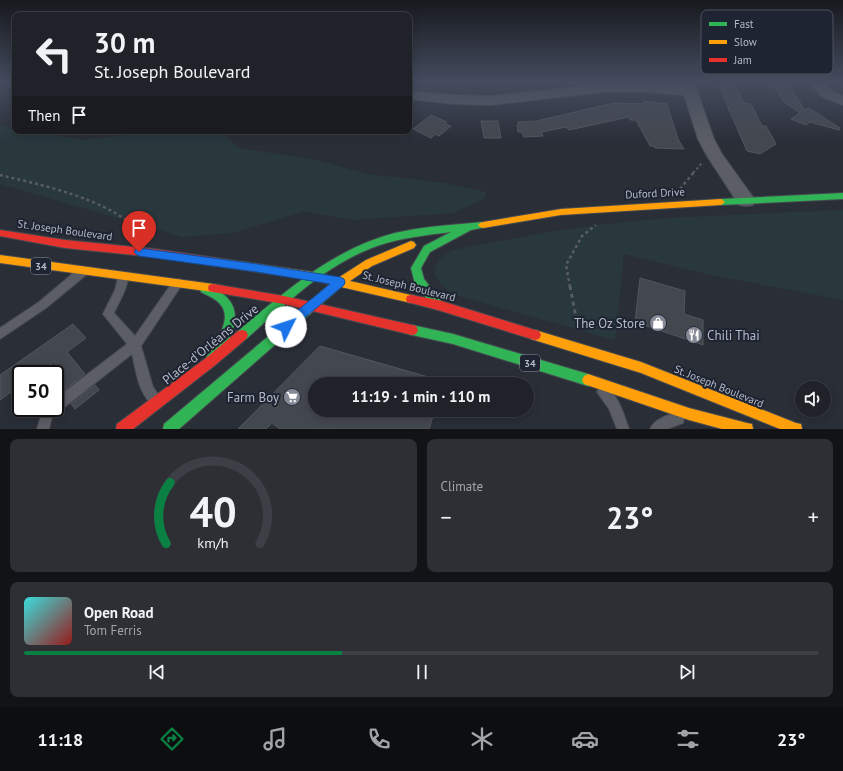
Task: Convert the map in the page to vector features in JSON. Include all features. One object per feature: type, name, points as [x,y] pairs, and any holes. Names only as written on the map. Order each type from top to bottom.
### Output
[{"type":"main road","name":"Duford Drive","points":[[312,276],[344,256],[370,245],[395,237],[421,232],[469,227],[561,212],[607,208],[843,196]]},
{"type":"main road","name":"Duford Drive","points":[[340,282],[369,263],[390,253],[469,227]]},
{"type":"main road","points":[[438,305],[419,281],[416,268],[427,249],[469,227]]},
{"type":"main road","name":"St. Joseph Boulevard","points":[[0,233],[65,244],[154,253],[312,276],[438,305],[642,368],[796,429]]},
{"type":"main road","name":"34","points":[[0,259],[83,271],[183,282],[284,300],[452,339],[596,383],[689,414],[747,429]]},
{"type":"main road","name":"Place-d'Orléans Drive","points":[[122,429],[210,362],[312,276]]},
{"type":"main road","points":[[183,282],[217,294],[226,301],[231,316],[228,331],[210,362]]},
{"type":"main road","points":[[169,429],[310,306],[340,282]]},
{"type":"street","points":[[693,102],[706,139],[712,151],[746,200]]},
{"type":"lane","points":[[0,334],[26,318],[68,286],[83,271]]},
{"type":"lane","points":[[123,276],[120,290],[108,314],[135,345],[148,390],[157,402]]},
{"type":"lane","points":[[64,399],[135,345],[183,282]]},
{"type":"lane","points":[[596,383],[613,405],[623,429]]},
{"type":"lane","points":[[656,429],[665,423],[689,414]]},
{"type":"lane","points":[[43,429],[46,417]]},
{"type":"path","points":[[676,194],[705,160]]},
{"type":"path","points":[[0,175],[38,184],[91,202],[111,211],[140,230],[140,237]]},
{"type":"path","points":[[578,330],[566,265],[582,236],[597,224]]},
{"type":"shaded area","points":[[0,126],[12,128],[12,134],[46,134],[82,140],[135,134],[224,134],[239,148],[316,160],[368,174],[445,183],[486,192],[485,198],[453,213],[352,220],[304,211],[234,233],[183,237],[0,184]]},
{"type":"shaded area","points":[[843,210],[843,300],[706,274],[624,254],[615,340],[459,296],[443,286],[435,274],[435,268],[438,262],[453,250],[568,229],[635,221],[724,215]]},
{"type":"building","points":[[644,102],[667,104],[678,139],[684,149],[655,148],[654,146],[650,146],[636,120],[630,120],[629,117],[569,130],[566,127],[541,132],[543,136],[524,137],[522,132],[518,132],[518,122],[536,121],[614,103],[644,104]]},
{"type":"building","points":[[726,102],[743,102],[751,104],[762,126],[766,126],[776,144],[760,154],[747,151]]},
{"type":"building","points":[[784,102],[800,102],[805,110],[809,108],[840,128],[839,130],[810,122],[806,125],[791,119],[800,113]]},
{"type":"building","points":[[431,115],[447,122],[445,124],[451,126],[439,136],[435,134],[431,138],[413,129]]},
{"type":"building","points":[[481,121],[498,121],[501,138],[484,138]]},
{"type":"building","points":[[640,278],[685,291],[684,314],[703,320],[703,345],[635,322]]},
{"type":"building","points":[[73,324],[86,338],[67,352],[85,374],[64,390],[64,365],[55,365],[55,361],[49,365],[14,365]]},
{"type":"building","name":"Farm Boy","points":[[320,346],[428,377],[308,377],[308,417],[433,417],[429,429],[280,429],[272,423],[266,429],[238,429]]},
{"type":"building","points":[[12,367],[12,391],[0,400],[0,375]]},
{"type":"building","points":[[95,385],[99,390],[75,409],[71,404]]},
{"type":"traffic: fast","points":[[721,202],[843,196]]},
{"type":"traffic: fast","points":[[242,335],[295,290],[332,264],[352,253],[395,237],[428,231],[483,225]]},
{"type":"traffic: fast","points":[[438,305],[419,281],[416,268],[427,249],[469,227]]},
{"type":"traffic: fast","points":[[205,289],[226,303],[230,318],[226,334],[210,362]]},
{"type":"traffic: fast","points":[[169,429],[306,311]]},
{"type":"traffic: fast","points":[[412,330],[453,339],[588,380]]},
{"type":"traffic: slow","points":[[483,225],[561,212],[721,202]]},
{"type":"traffic: slow","points":[[306,311],[340,282],[369,263],[411,245]]},
{"type":"traffic: slow","points":[[0,259],[213,288]]},
{"type":"traffic: slow","points":[[244,266],[312,276],[411,299]]},
{"type":"traffic: slow","points":[[535,335],[641,368],[796,429]]},
{"type":"traffic: slow","points":[[588,380],[689,414],[747,429]]},
{"type":"traffic: jam","points":[[0,233],[65,244],[154,253],[244,266]]},
{"type":"traffic: jam","points":[[213,288],[284,300],[412,330]]},
{"type":"traffic: jam","points":[[411,299],[438,305],[535,335]]},
{"type":"traffic: jam","points":[[122,429],[210,362],[242,335]]},
{"type":"place","name":"The Oz Store","points":[[658,323]]},
{"type":"place","name":"Chili Thai","points":[[694,335]]},
{"type":"place","name":"Farm Boy","points":[[292,397]]},
{"type":"route","points":[[139,252],[312,276],[340,282],[286,327]]}]
